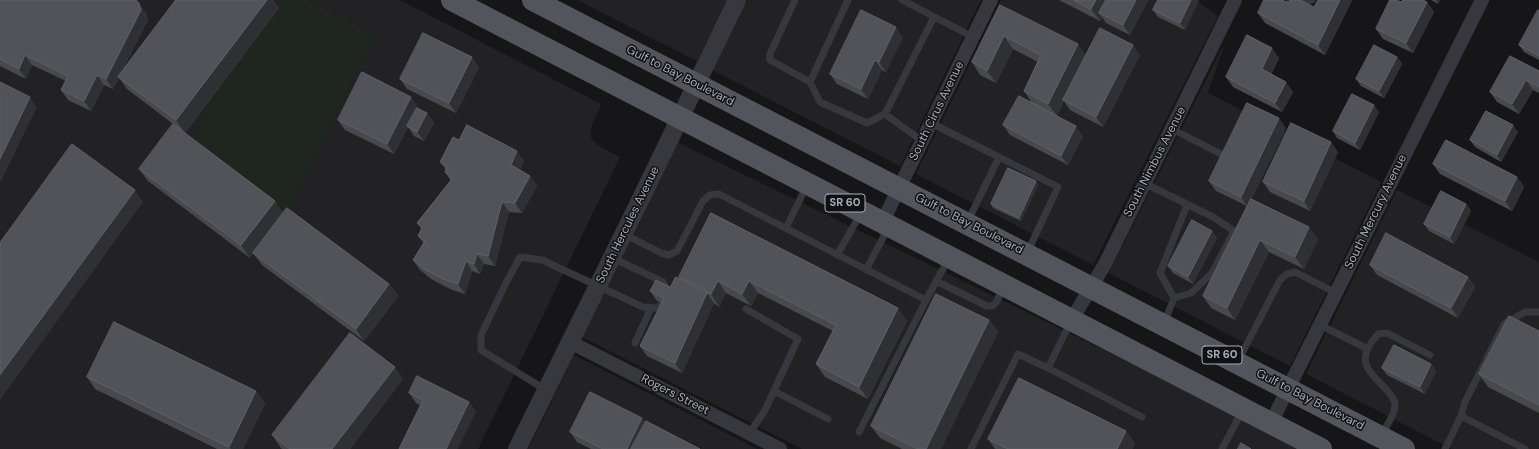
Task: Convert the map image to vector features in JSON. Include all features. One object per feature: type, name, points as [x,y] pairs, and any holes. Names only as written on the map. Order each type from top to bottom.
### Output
[{"type":"main road","name":"Gulf to Bay Boulevard","points":[[533,0],[1404,449]]},
{"type":"main road","name":"SR 60","points":[[459,2],[885,225],[1319,449]]},
{"type":"street","name":"South Hercules Avenue","points":[[517,449],[624,234],[679,117],[737,0]]},
{"type":"street","name":"South Cirus Avenue","points":[[885,225],[899,188],[991,0]]},
{"type":"street","name":"South Nimbus Avenue","points":[[1071,321],[1105,264],[1235,0]]},
{"type":"street","name":"South Mercury Avenue","points":[[1271,423],[1482,0]]},
{"type":"street","name":"Rogers Street","points":[[570,342],[780,449]]},
{"type":"lane","points":[[795,0],[770,54],[770,60],[810,82],[820,102],[867,123],[885,114],[934,17]]},
{"type":"lane","points":[[810,82],[848,0]]},
{"type":"lane","points":[[902,0],[973,37]]},
{"type":"lane","points":[[1290,0],[1300,2],[1312,0]]},
{"type":"lane","points":[[885,114],[922,141]]},
{"type":"lane","points":[[931,123],[1058,187],[1026,254]]},
{"type":"lane","points":[[1172,129],[1221,154]]},
{"type":"lane","points":[[966,223],[999,157]]},
{"type":"lane","points":[[1144,183],[1212,217],[1234,231],[1212,273],[1191,293],[1174,298]]},
{"type":"lane","points":[[786,228],[808,184]]},
{"type":"lane","points":[[624,234],[661,253],[669,255],[677,250],[703,201],[710,195],[719,194],[926,300]]},
{"type":"lane","points":[[1174,298],[1160,273],[1187,205]]},
{"type":"lane","points":[[837,255],[861,212]]},
{"type":"lane","points":[[866,270],[885,225]]},
{"type":"lane","points":[[546,390],[481,350],[481,335],[506,283],[520,257],[542,260],[643,307],[658,308],[665,300],[668,291],[663,282],[612,257]]},
{"type":"lane","points":[[859,432],[949,258]]},
{"type":"lane","points":[[1237,362],[1280,280],[1287,274],[1295,272],[1336,293]]},
{"type":"lane","points":[[936,281],[987,306],[992,306],[996,303],[1004,286]]},
{"type":"lane","points":[[1163,324],[1174,298]]},
{"type":"lane","points":[[636,343],[651,308]]},
{"type":"lane","points":[[746,309],[798,339],[765,410],[749,434]]},
{"type":"lane","points":[[1445,449],[1461,416],[1464,402],[1504,324],[1525,312],[1539,312]]},
{"type":"lane","points":[[1048,368],[1071,321]]},
{"type":"lane","points":[[1320,325],[1368,349]]},
{"type":"lane","points":[[1381,437],[1394,410],[1395,404],[1393,397],[1364,362],[1368,349],[1378,334],[1387,333],[1430,355]]},
{"type":"lane","points":[[971,449],[1018,354],[1142,417]]},
{"type":"lane","points":[[774,391],[828,419]]},
{"type":"lane","points":[[1222,449],[1243,409]]},
{"type":"lane","points":[[1461,416],[1525,449]]},
{"type":"shaded area","points":[[0,0],[400,0],[601,104],[591,128],[591,138],[597,145],[620,157],[478,449],[0,449]]},
{"type":"shaded area","points":[[281,0],[306,0],[375,34],[286,213],[188,141],[209,112],[203,108]]},
{"type":"shaded area","points":[[577,0],[727,0],[697,61]]},
{"type":"shaded area","points":[[747,0],[981,0],[900,166],[712,70]]},
{"type":"shaded area","points":[[1001,0],[1196,0],[1218,16],[1093,265],[916,174]]},
{"type":"shaded area","points":[[1225,42],[1208,93],[1381,182],[1290,366],[1109,273]]},
{"type":"shaded area","points":[[677,142],[1139,367],[1299,449],[802,449],[582,337],[636,230]]},
{"type":"shaded area","points":[[1397,190],[1539,262],[1539,449],[1452,449],[1306,374]]},
{"type":"shaded area","points":[[574,355],[744,442],[757,449],[528,449]]},
{"type":"building","points":[[0,0],[136,0],[139,3],[141,10],[106,79],[97,75],[84,101],[61,90],[68,76],[25,55],[19,69],[0,59]]},
{"type":"building","points":[[176,0],[267,0],[176,120],[118,77]]},
{"type":"building","points":[[1074,0],[1096,0],[1091,9]]},
{"type":"building","points":[[1106,0],[1136,0],[1123,25],[1099,13]]},
{"type":"building","points":[[1158,0],[1191,0],[1180,23],[1153,10]]},
{"type":"building","points":[[1264,0],[1282,0],[1289,3],[1290,0],[1300,0],[1314,7],[1318,0],[1340,0],[1318,45],[1258,13]]},
{"type":"building","points":[[1390,0],[1401,2],[1403,0],[1423,0],[1427,2],[1406,43],[1376,29]]},
{"type":"building","points":[[1000,5],[1078,44],[1048,104],[1024,91],[1041,55],[1004,36],[987,71],[972,62]]},
{"type":"building","points":[[861,10],[896,27],[879,62],[875,60],[861,89],[830,74]]},
{"type":"building","points":[[1538,10],[1539,11],[1539,56],[1519,45]]},
{"type":"building","points":[[1100,28],[1133,45],[1096,117],[1063,100]]},
{"type":"building","points":[[423,33],[472,57],[449,103],[400,79]]},
{"type":"building","points":[[1247,35],[1272,48],[1262,69],[1286,82],[1275,103],[1226,77]]},
{"type":"building","points":[[1374,45],[1397,57],[1379,91],[1356,79]]},
{"type":"building","points":[[1510,56],[1539,71],[1539,87],[1526,80],[1512,104],[1490,92]]},
{"type":"building","points":[[362,72],[411,97],[387,144],[338,120]]},
{"type":"building","points":[[0,82],[30,97],[0,159]]},
{"type":"building","points":[[1352,94],[1374,105],[1355,143],[1333,131]]},
{"type":"building","points":[[1019,96],[1076,126],[1061,156],[1003,125]]},
{"type":"building","points":[[1247,103],[1279,118],[1241,197],[1209,181]]},
{"type":"building","points":[[417,108],[427,113],[417,132],[407,126]]},
{"type":"building","points":[[1486,111],[1513,125],[1497,155],[1470,140]]},
{"type":"building","points":[[1291,123],[1331,142],[1304,201],[1263,182]]},
{"type":"building","points":[[173,124],[275,201],[241,245],[139,169]]},
{"type":"building","points":[[467,125],[517,151],[511,165],[530,176],[515,203],[502,202],[488,256],[477,254],[474,264],[466,261],[458,284],[443,279],[424,269],[413,260],[425,241],[418,236],[422,228],[417,223],[452,179],[445,172],[447,166],[440,162],[453,137],[459,140]]},
{"type":"building","points":[[1446,140],[1517,177],[1505,201],[1433,164]]},
{"type":"building","points":[[72,144],[135,190],[0,375],[0,243]]},
{"type":"building","points":[[1008,168],[1036,181],[1019,218],[991,204]]},
{"type":"building","points":[[1441,191],[1466,204],[1450,237],[1424,224]]},
{"type":"building","points":[[1251,199],[1309,227],[1295,257],[1260,240],[1227,308],[1203,296]]},
{"type":"building","points":[[287,208],[389,284],[356,329],[253,253]]},
{"type":"building","points":[[711,213],[898,308],[859,387],[816,364],[836,325],[749,281],[742,294],[718,281],[711,294],[679,277]]},
{"type":"building","points":[[1192,220],[1212,231],[1188,277],[1168,266]]},
{"type":"building","points":[[1386,233],[1468,277],[1451,308],[1370,265]]},
{"type":"building","points":[[676,277],[707,293],[675,363],[640,346],[664,298],[650,291],[656,280],[670,287]]},
{"type":"building","points":[[936,294],[989,320],[926,449],[918,449],[871,426]]},
{"type":"building","points":[[1509,316],[1539,331],[1539,405],[1479,374]]},
{"type":"building","points":[[114,322],[256,391],[229,447],[87,377]]},
{"type":"building","points":[[350,333],[395,367],[332,449],[290,449],[272,435]]},
{"type":"building","points":[[1394,345],[1431,364],[1420,387],[1382,368]]},
{"type":"building","points":[[417,376],[469,402],[446,449],[399,449],[423,400],[409,393]]},
{"type":"building","points":[[1019,378],[1126,431],[1117,449],[1008,449],[988,439]]},
{"type":"building","points":[[590,392],[642,418],[627,449],[603,449],[570,432]]},
{"type":"building","points":[[646,421],[700,449],[631,449]]},
{"type":"building","points":[[1241,443],[1251,449],[1238,449]]}]
